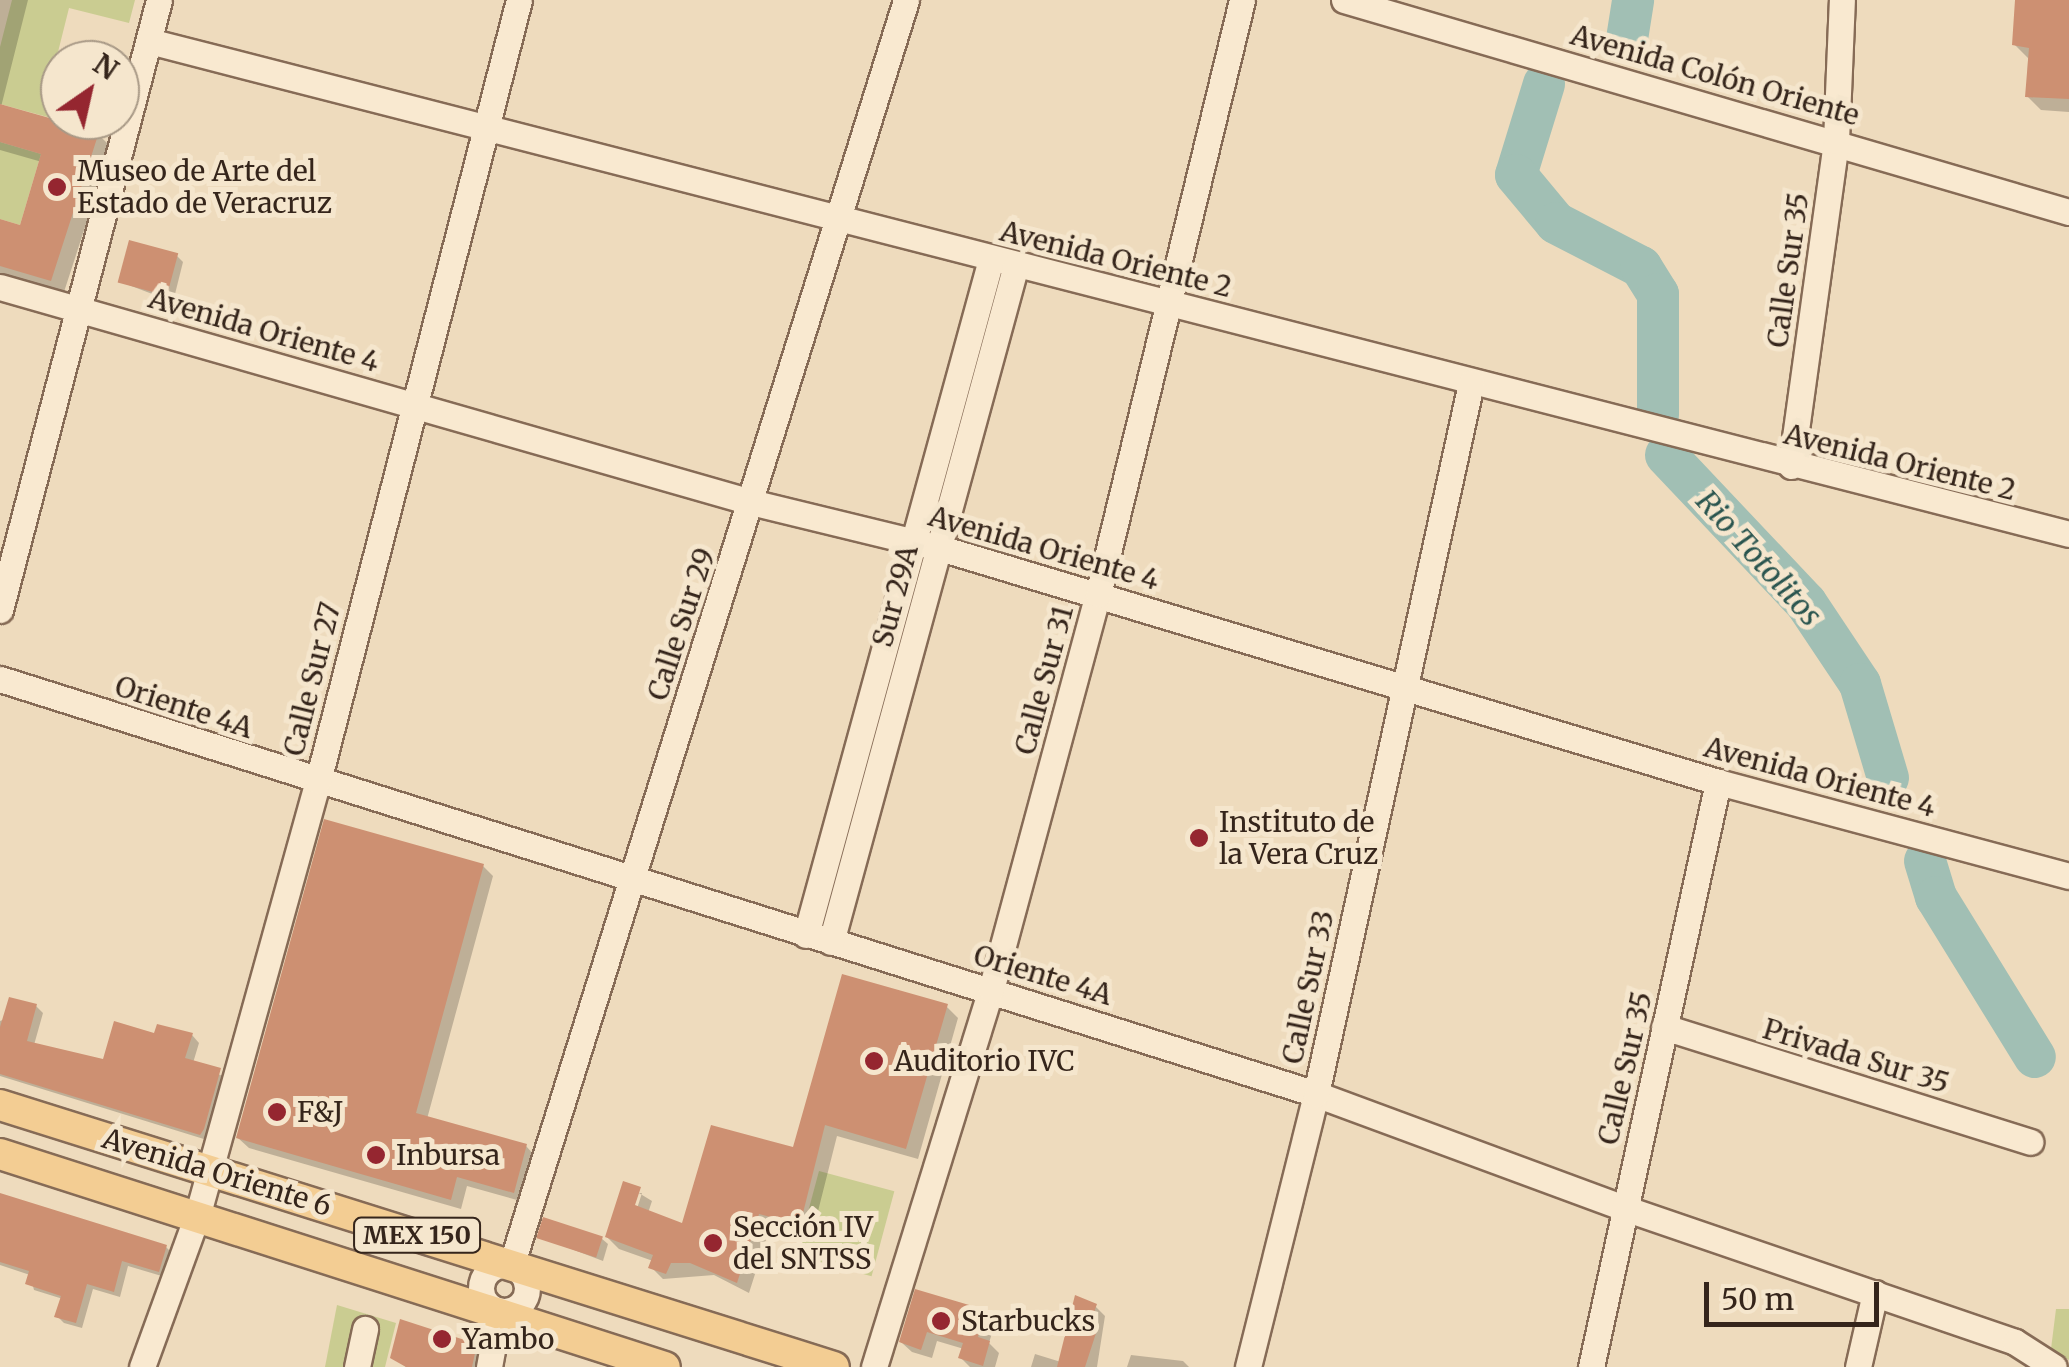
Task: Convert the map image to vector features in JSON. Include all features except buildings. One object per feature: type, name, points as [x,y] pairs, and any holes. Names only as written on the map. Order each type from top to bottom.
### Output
[{"type":"main road","name":"Avenida Oriente 6","points":[[4,1109],[210,1167],[834,1367]]},
{"type":"main road","name":"Avenida Oriente 6","points":[[0,1154],[198,1213],[666,1367]]},
{"type":"street","points":[[0,610],[75,308],[158,0]]},
{"type":"street","name":"Calle Sur 27","points":[[142,1367],[198,1213],[318,781],[412,402],[519,0]]},
{"type":"street","name":"Calle Sur 29","points":[[511,1266],[906,0]]},
{"type":"street","name":"Calle Sur 31","points":[[874,1367],[991,990],[1098,594],[1242,0]]},
{"type":"street","name":"Avenida Colón Oriente","points":[[1344,0],[2069,212]]},
{"type":"street","name":"Calle Sur 35","points":[[1791,466],[1836,141],[1842,0]]},
{"type":"street","name":"Avenida Oriente 2","points":[[149,41],[1791,466],[2069,534]]},
{"type":"street","name":"Sur 29A","points":[[818,938],[1004,262]]},
{"type":"street","name":"Avenida Oriente 4","points":[[0,286],[752,502],[929,545],[1405,684],[1718,782],[2069,876]]},
{"type":"street","name":"Calle Sur 33","points":[[1248,1367],[1316,1094],[1471,383]]},
{"type":"street","name":"Oriente 4A","points":[[0,679],[1316,1094],[1624,1208],[2016,1342],[2054,1367]]},
{"type":"street","name":"Calle Sur 35","points":[[1591,1367],[1718,782]]},
{"type":"street","name":"Privada Sur 35","points":[[1664,1027],[2030,1142]]},
{"type":"street","points":[[488,1367],[498,1312],[521,1305],[527,1295],[526,1281],[511,1266]]},
{"type":"street","points":[[1858,1367],[1876,1293]]},
{"type":"street","points":[[356,1367],[365,1329]]},
{"type":"green space","points":[[12,0],[135,0],[129,23],[69,8],[61,40],[40,40],[40,115],[0,104],[0,47]]},
{"type":"green space","points":[[0,142],[41,154],[20,225],[0,219]]},
{"type":"green space","points":[[819,1171],[894,1191],[872,1276],[796,1256]]},
{"type":"green space","points":[[337,1305],[396,1323],[385,1367],[325,1367]]},
{"type":"green space","points":[[2056,1309],[2069,1309],[2069,1360],[2051,1349]]},
{"type":"waterway","name":"Rio Totolitos","points":[[1627,39],[1633,0]]},
{"type":"waterway","name":"Rio Totolitos","points":[[1544,84],[1516,175],[1556,223],[1641,267],[1658,294],[1658,415]]},
{"type":"waterway","name":"Rio Totolitos","points":[[1666,455],[1806,603],[1860,684],[1888,778]]},
{"type":"waterway","name":"Rio Totolitos","points":[[1925,861],[1936,897],[2035,1057]]},
{"type":"place","name":"Museo de Arte del Estado de Veracruz","points":[[57,187]]},
{"type":"place","name":"Instituto de la Vera Cruz","points":[[1199,838]]},
{"type":"place","name":"Auditorio IVC","points":[[874,1061]]},
{"type":"place","name":"F&J","points":[[277,1112]]},
{"type":"place","name":"Inbursa","points":[[376,1155]]},
{"type":"place","name":"Sección IV del SNTSS","points":[[713,1243]]},
{"type":"place","name":"Starbucks","points":[[941,1321]]},
{"type":"place","name":"Yambo","points":[[442,1339]]}]
